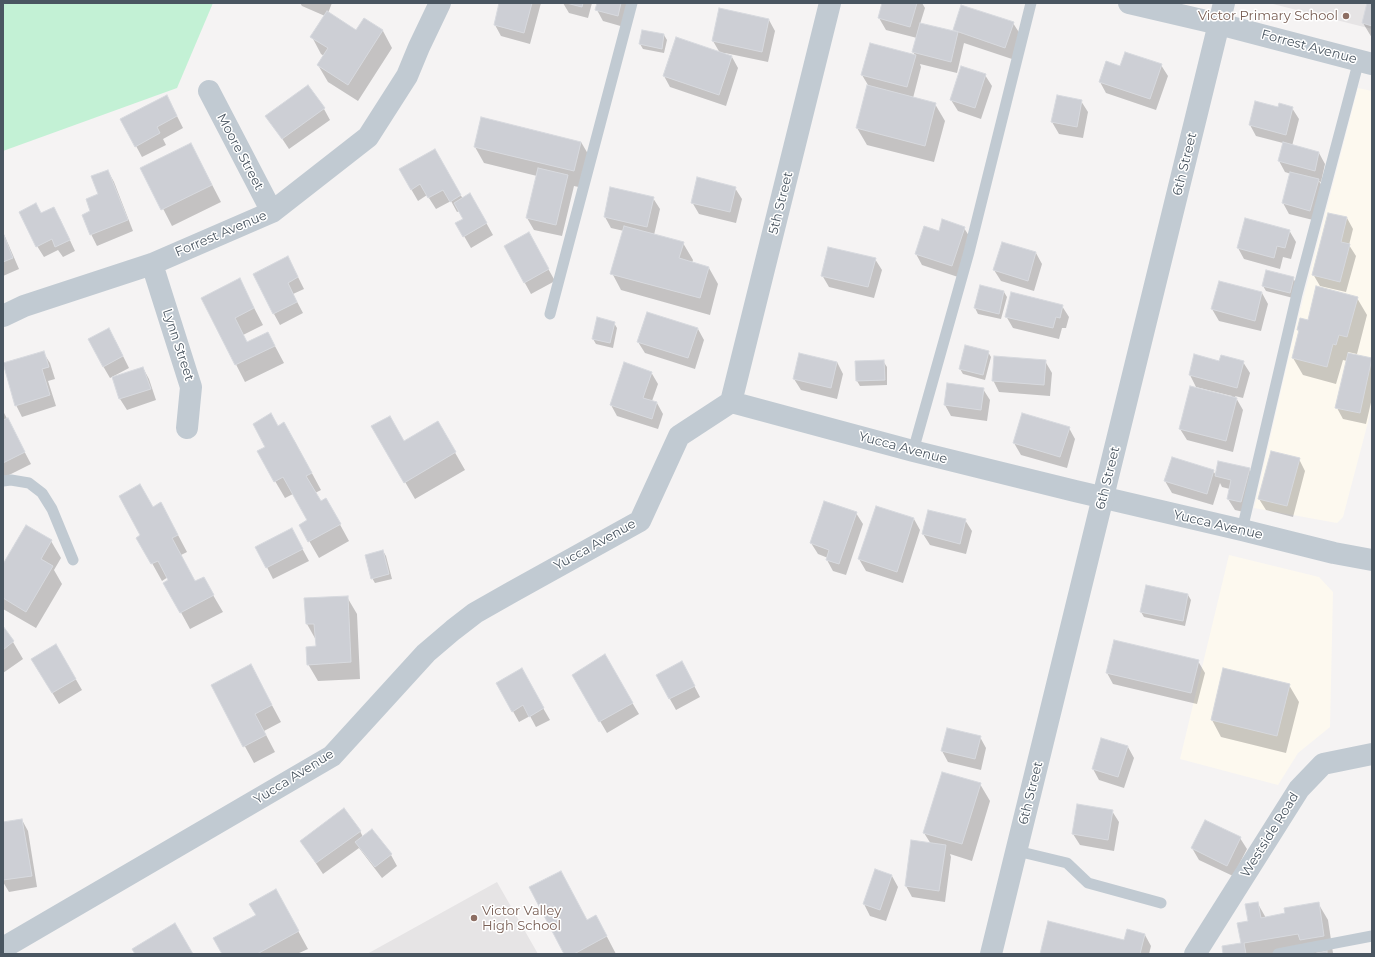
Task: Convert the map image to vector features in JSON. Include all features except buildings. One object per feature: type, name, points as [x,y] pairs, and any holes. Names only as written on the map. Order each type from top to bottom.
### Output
[{"type":"street","name":"Forrest Avenue","points":[[3,316],[24,306],[152,264],[272,212],[368,137],[407,76],[419,46],[440,3]]},
{"type":"street","name":"5th Street","points":[[731,402],[830,3]]},
{"type":"street","name":"Forrest Avenue","points":[[1129,3],[1219,24],[1366,62]]},
{"type":"street","name":"6th Street","points":[[991,954],[1224,3]]},
{"type":"street","name":"Moore Street","points":[[209,91],[272,212]]},
{"type":"street","name":"Lynn Street","points":[[152,264],[191,387],[187,428]]},
{"type":"street","name":"Yucca Avenue","points":[[3,948],[332,756],[426,652],[475,613],[640,521],[679,436],[731,402],[913,451],[1103,498],[1334,553],[1372,560]]},
{"type":"street","name":"Westside Road","points":[[1195,954],[1299,789],[1323,764],[1372,754]]},
{"type":"lane","points":[[550,314],[632,3]]},
{"type":"lane","points":[[913,451],[969,252],[1031,3]]},
{"type":"lane","points":[[1242,530],[1297,294],[1366,62]]},
{"type":"lane","points":[[3,481],[11,480],[29,483],[42,493],[52,510],[73,560]]},
{"type":"lane","points":[[1017,851],[1067,863],[1088,883],[1161,903]]},
{"type":"lane","points":[[1278,954],[1372,936]]},
{"type":"shaded area","name":"Victor Primary School","points":[[1269,3],[1372,3],[1372,29]]},
{"type":"shaded area","points":[[1358,88],[1372,91],[1372,407],[1343,517],[1337,523],[1254,508],[1295,330]]},
{"type":"shaded area","points":[[1229,555],[1319,577],[1333,592],[1330,727],[1298,753],[1278,785],[1180,759]]},
{"type":"shaded area","name":"Victor Valley High School","points":[[497,882],[538,954],[367,954]]},
{"type":"green space","points":[[3,3],[213,3],[177,88],[3,151]]},
{"type":"place","name":"Victor Primary School","points":[[1346,16]]},
{"type":"place","name":"Victor Valley High School","points":[[474,918]]}]
